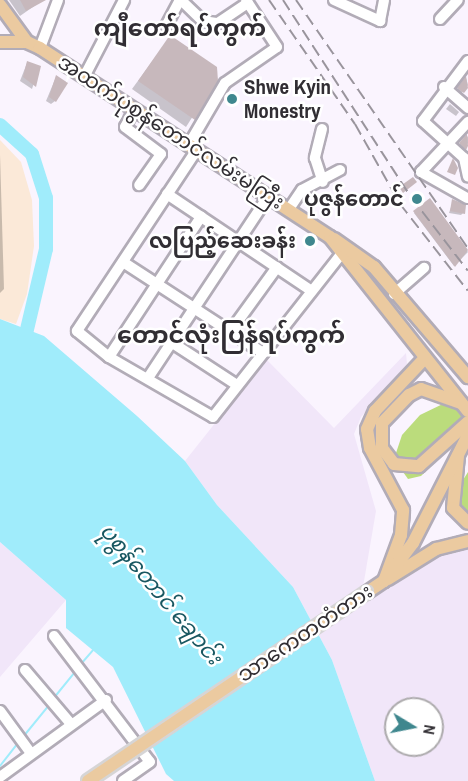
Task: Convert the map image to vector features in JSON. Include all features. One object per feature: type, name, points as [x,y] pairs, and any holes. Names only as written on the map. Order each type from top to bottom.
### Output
[{"type":"main road","points":[[0,6],[27,42]]},
{"type":"main road","name":"အထက်ပုစွန်တောင်လမ်းမကြီး","points":[[0,42],[27,42],[40,48],[330,237],[464,407]]},
{"type":"main road","points":[[330,237],[374,267],[394,294],[468,377]]},
{"type":"main road","points":[[384,581],[401,535],[403,510],[370,448],[367,429],[375,411],[425,358]]},
{"type":"main road","points":[[464,407],[421,389],[382,423],[382,448],[394,464],[419,466],[436,455],[468,422]]},
{"type":"main road","name":"သာကေတတံတား","points":[[88,781],[384,581],[413,543],[468,435]]},
{"type":"main road","points":[[458,452],[453,508],[468,523]]},
{"type":"main road","points":[[384,581],[436,549],[468,541]]},
{"type":"street","points":[[40,48],[58,0]]},
{"type":"street","points":[[84,77],[124,0]]},
{"type":"street","points":[[166,26],[181,0],[202,21],[218,23],[247,2],[277,47],[225,83],[167,194],[77,331],[109,357],[213,417],[342,253]]},
{"type":"street","points":[[334,0],[380,21],[384,0]]},
{"type":"street","points":[[440,19],[458,0]]},
{"type":"street","points":[[468,61],[444,87],[423,121],[466,160],[468,177]]},
{"type":"street","points":[[444,87],[468,108]]},
{"type":"street","points":[[134,110],[125,127],[161,154],[139,184]]},
{"type":"street","points":[[467,198],[421,172],[468,122]]},
{"type":"street","points":[[322,129],[315,158],[323,182]]},
{"type":"street","points":[[289,209],[302,190],[323,182],[340,170]]},
{"type":"street","points":[[167,194],[312,291]]},
{"type":"street","points":[[148,378],[268,197]]},
{"type":"street","points":[[109,357],[201,217]]},
{"type":"street","points":[[123,262],[262,353]]},
{"type":"street","points":[[230,332],[277,267]]},
{"type":"street","points":[[394,294],[424,268]]},
{"type":"street","points":[[171,342],[237,386]]},
{"type":"street","points":[[54,636],[106,700],[150,762],[123,781]]},
{"type":"street","points":[[26,670],[71,724]]},
{"type":"street","points":[[0,777],[30,752],[106,700]]},
{"type":"street","points":[[0,711],[30,752]]},
{"type":"shaded area","points":[[0,140],[21,162],[32,200],[34,246],[27,294],[16,324],[0,319]]},
{"type":"shaded area","points":[[406,353],[407,364],[361,417],[354,434],[376,511],[363,587],[370,598],[429,560],[468,547],[468,781],[375,781],[332,660],[293,587],[217,505],[185,461],[266,359],[334,428]]},
{"type":"shaded area","points":[[0,542],[66,600],[0,677]]},
{"type":"green space","points":[[451,400],[468,418],[468,431],[421,476],[408,479],[394,459],[402,435],[420,415]]},
{"type":"green space","points":[[468,472],[468,515],[455,505],[456,491]]},
{"type":"water","name":"ပုစွန်တောင် ချောင်း","points":[[0,319],[44,336],[137,416],[185,461],[217,505],[293,587],[332,660],[375,781],[174,781],[166,774],[113,667],[66,628],[66,600],[0,542]]},
{"type":"building","points":[[20,0],[46,0],[26,11]]},
{"type":"building","points":[[170,35],[217,67],[218,81],[195,120],[138,81]]},
{"type":"building","points":[[27,61],[41,66],[36,87],[23,77]]},
{"type":"building","points":[[56,75],[68,83],[56,102],[49,97]]},
{"type":"building","points":[[466,76],[468,88],[464,93],[457,88]]},
{"type":"building","points":[[467,134],[468,146],[466,150],[459,143]]},
{"type":"building","points":[[453,158],[458,168],[455,175],[447,172]]},
{"type":"building","points":[[413,177],[417,182],[403,193],[399,187]]},
{"type":"building","points":[[430,198],[468,250],[455,267],[413,211]]},
{"type":"building","points":[[452,199],[466,205],[465,214],[450,211]]},
{"type":"waterway","points":[[0,125],[32,154],[46,198],[46,249],[23,346]]},
{"type":"waterway","points":[[81,664],[93,650]]},
{"type":"waterway","points":[[53,699],[76,671]]},
{"type":"waterway","points":[[23,737],[50,704]]},
{"type":"waterway","points":[[0,766],[18,743]]},
{"type":"railway","points":[[269,0],[355,124],[400,204],[468,291]]},
{"type":"railway","points":[[283,0],[411,197],[468,271]]},
{"type":"railway","points":[[296,0],[468,248]]},
{"type":"place","name":"Shwe Kyin Monestry","points":[[232,99]]},
{"type":"place","name":"ပုဇွန်တောင်","points":[[417,199]]},
{"type":"place","name":"လပြည့်ဆေးခန်း","points":[[310,241]]},
{"type":"district","name":"ကျီတော်ရပ်ကွက်","points":[[180,28]]},
{"type":"district","name":"တောင်လုံးပြန်ရပ်ကွက်","points":[[231,335]]}]
